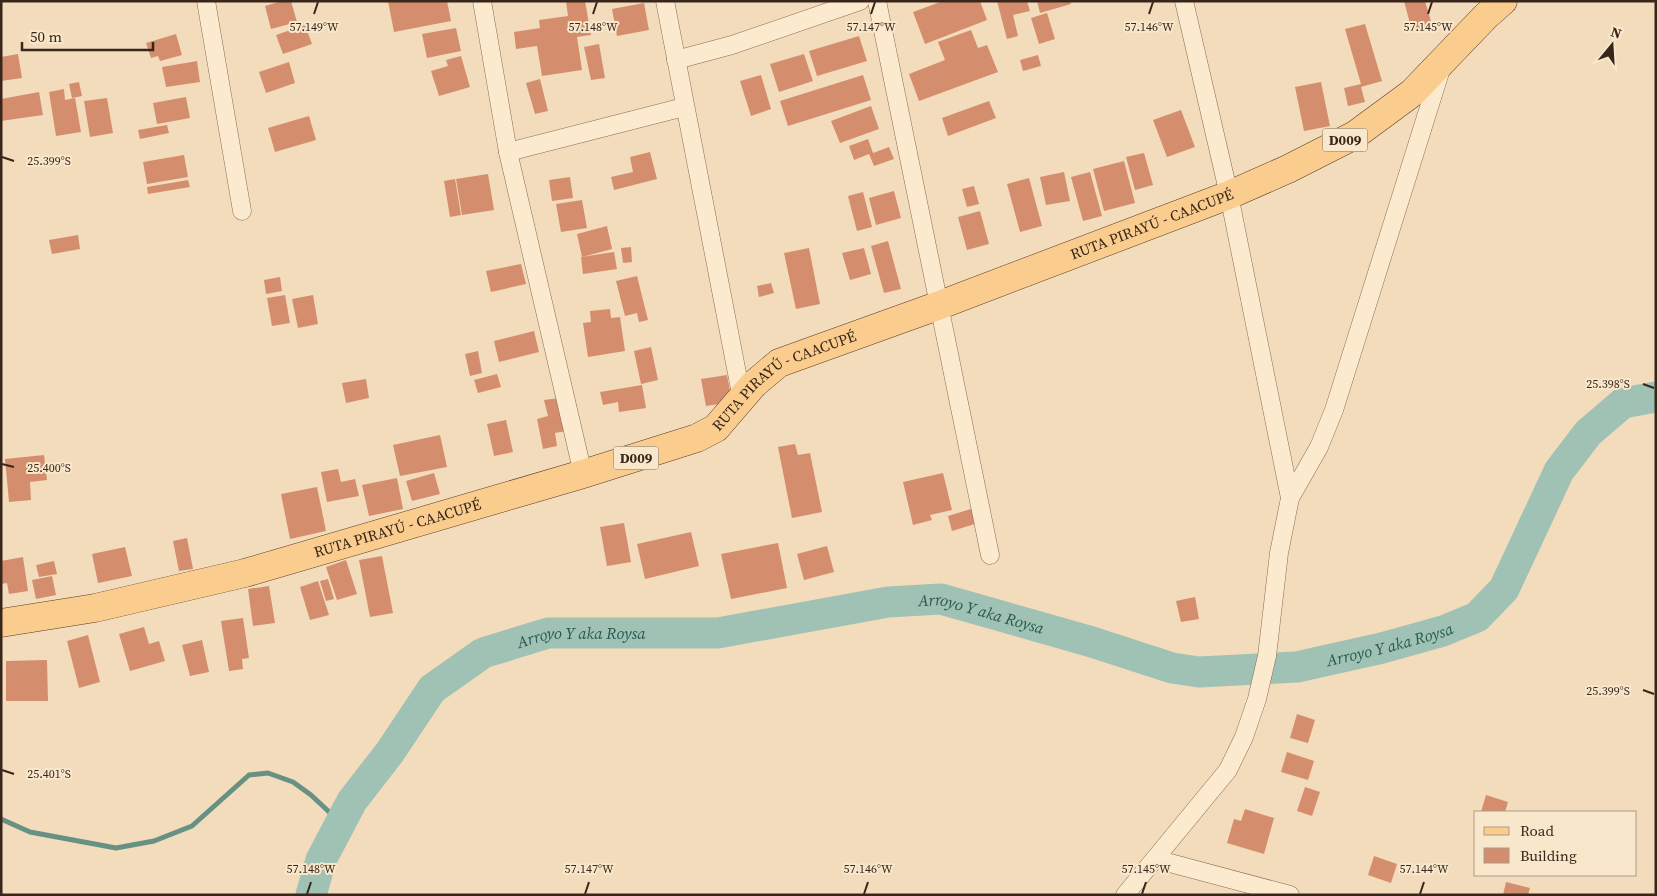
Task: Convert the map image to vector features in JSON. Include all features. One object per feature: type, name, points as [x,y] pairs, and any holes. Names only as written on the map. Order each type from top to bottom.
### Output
[{"type":"main road","name":"RUTA PIRAYÚ - CAACUPÉ","points":[[1,623],[95,608],[245,573],[583,474],[697,438],[716,428],[754,384],[779,363],[940,305],[1229,195],[1288,169],[1355,135],[1412,93],[1491,6]]},
{"type":"street","points":[[206,1],[242,211]]},
{"type":"street","points":[[482,1],[508,152],[583,474]]},
{"type":"street","points":[[665,1],[742,399]]},
{"type":"street","points":[[676,60],[732,46],[860,1]]},
{"type":"street","points":[[877,1],[990,555]]},
{"type":"street","points":[[1184,1],[1229,195],[1290,498]]},
{"type":"street","points":[[1125,895],[1228,770],[1244,737],[1257,699],[1267,656],[1279,553],[1290,498],[1319,447],[1334,410],[1445,58]]},
{"type":"street","points":[[508,152],[684,107]]},
{"type":"street","points":[[1155,859],[1290,895]]},
{"type":"building","points":[[282,1],[291,1],[297,22],[271,29],[265,6]]},
{"type":"building","points":[[388,1],[447,1],[451,21],[394,32]]},
{"type":"building","points":[[566,1],[585,1],[591,35],[577,37],[582,70],[542,76],[537,46],[516,49],[514,32],[540,28],[539,20],[568,16]]},
{"type":"building","points":[[943,1],[980,1],[987,20],[925,44],[913,12]]},
{"type":"building","points":[[997,1],[1027,1],[1030,11],[1013,15],[1018,36],[1007,39]]},
{"type":"building","points":[[1037,1],[1070,1],[1071,4],[1040,13]]},
{"type":"building","points":[[1404,1],[1425,1],[1432,25],[1412,31]]},
{"type":"building","points":[[644,3],[649,30],[617,36],[612,9]]},
{"type":"building","points":[[1047,13],[1055,39],[1039,44],[1031,18]]},
{"type":"building","points":[[1365,24],[1382,81],[1361,87],[1365,102],[1348,106],[1344,88],[1361,84],[1345,29]]},
{"type":"building","points":[[305,25],[312,44],[283,54],[276,35]]},
{"type":"building","points":[[456,28],[461,51],[427,58],[422,34]]},
{"type":"building","points":[[971,30],[978,48],[987,45],[998,72],[919,101],[909,74],[945,60],[938,42]]},
{"type":"building","points":[[176,34],[182,55],[160,61],[158,56],[151,58],[146,43]]},
{"type":"building","points":[[859,36],[867,61],[817,76],[809,51]]},
{"type":"building","points":[[599,44],[605,78],[591,80],[584,47]]},
{"type":"building","points":[[18,54],[22,78],[1,81],[1,57]]},
{"type":"building","points":[[804,54],[813,81],[779,92],[770,64]]},
{"type":"building","points":[[1038,55],[1041,66],[1023,71],[1020,60]]},
{"type":"building","points":[[461,56],[470,87],[439,96],[431,71],[448,66],[446,60]]},
{"type":"building","points":[[197,61],[200,82],[166,87],[162,67]]},
{"type":"building","points":[[289,62],[295,83],[266,93],[259,72]]},
{"type":"building","points":[[761,75],[771,109],[751,116],[740,81]]},
{"type":"building","points":[[863,75],[871,100],[788,126],[780,101]]},
{"type":"building","points":[[540,79],[548,111],[535,114],[526,83]]},
{"type":"building","points":[[79,82],[82,96],[72,98],[69,84]]},
{"type":"building","points":[[1321,82],[1330,126],[1304,131],[1295,87]]},
{"type":"building","points":[[64,89],[65,100],[75,98],[81,132],[56,136],[49,92]]},
{"type":"building","points":[[39,92],[43,115],[1,121],[1,99]]},
{"type":"building","points":[[186,97],[190,118],[157,124],[153,103]]},
{"type":"building","points":[[107,98],[113,133],[90,137],[84,101]]},
{"type":"building","points":[[989,101],[996,118],[948,136],[942,118]]},
{"type":"building","points":[[871,106],[879,129],[840,143],[831,121]]},
{"type":"building","points":[[1181,110],[1195,147],[1167,157],[1153,120]]},
{"type":"building","points":[[309,116],[316,140],[275,152],[268,128]]},
{"type":"building","points":[[167,125],[169,133],[140,139],[138,130]]},
{"type":"building","points":[[868,139],[873,153],[889,147],[894,159],[874,166],[869,154],[854,160],[849,146]]},
{"type":"building","points":[[650,152],[657,179],[614,190],[611,177],[633,172],[630,157]]},
{"type":"building","points":[[1144,153],[1153,185],[1135,190],[1126,157]]},
{"type":"building","points":[[184,155],[188,177],[147,184],[143,162]]},
{"type":"building","points":[[1124,161],[1135,203],[1104,211],[1093,169]]},
{"type":"building","points":[[1064,172],[1070,201],[1046,205],[1040,177]]},
{"type":"building","points":[[1090,172],[1102,216],[1083,221],[1071,177]]},
{"type":"building","points":[[488,174],[494,210],[462,215],[456,179]]},
{"type":"building","points":[[570,177],[573,198],[552,201],[549,180]]},
{"type":"building","points":[[1029,178],[1042,226],[1020,232],[1007,184]]},
{"type":"building","points":[[455,179],[461,215],[450,217],[444,181]]},
{"type":"building","points":[[188,180],[190,187],[148,194],[147,187]]},
{"type":"building","points":[[974,186],[979,204],[967,207],[962,189]]},
{"type":"building","points":[[894,191],[901,218],[876,225],[869,198]]},
{"type":"building","points":[[863,192],[872,227],[857,231],[848,196]]},
{"type":"building","points":[[582,200],[587,228],[561,232],[556,204]]},
{"type":"building","points":[[980,211],[989,244],[967,250],[958,217]]},
{"type":"building","points":[[607,226],[612,249],[582,257],[577,234]]},
{"type":"building","points":[[78,235],[80,249],[52,254],[49,240]]},
{"type":"building","points":[[888,241],[901,289],[884,293],[871,246]]},
{"type":"building","points":[[631,247],[632,262],[623,263],[621,248]]},
{"type":"building","points":[[809,248],[820,304],[796,309],[784,253]]},
{"type":"building","points":[[864,248],[871,274],[850,280],[842,253]]},
{"type":"building","points":[[614,252],[617,269],[583,274],[581,257]]},
{"type":"building","points":[[521,264],[526,284],[491,292],[486,271]]},
{"type":"building","points":[[637,276],[648,320],[639,322],[637,313],[625,316],[616,281]]},
{"type":"building","points":[[280,277],[282,291],[266,294],[264,280]]},
{"type":"building","points":[[771,283],[774,293],[759,297],[757,286]]},
{"type":"building","points":[[285,295],[290,323],[272,326],[267,298]]},
{"type":"building","points":[[313,295],[318,324],[298,328],[292,299]]},
{"type":"building","points":[[610,309],[611,318],[620,317],[625,351],[588,357],[583,323],[591,322],[590,311]]},
{"type":"building","points":[[534,331],[539,352],[499,362],[494,341]]},
{"type":"building","points":[[651,347],[658,380],[641,384],[634,351]]},
{"type":"building","points":[[478,351],[482,373],[470,376],[465,354]]},
{"type":"building","points":[[497,374],[501,387],[478,393],[474,380]]},
{"type":"building","points":[[727,375],[732,402],[706,406],[701,379]]},
{"type":"building","points":[[366,379],[369,398],[346,403],[342,383]]},
{"type":"building","points":[[642,385],[646,408],[619,412],[618,402],[603,405],[600,392]]},
{"type":"building","points":[[560,398],[566,431],[555,433],[557,446],[543,449],[537,419],[548,416],[544,400]]},
{"type":"building","points":[[506,420],[513,452],[494,456],[487,424]]},
{"type":"building","points":[[440,435],[447,467],[400,476],[393,445]]},
{"type":"building","points":[[795,444],[798,455],[810,453],[822,512],[792,518],[778,447]]},
{"type":"building","points":[[44,455],[47,480],[30,482],[31,500],[9,502],[5,459]]},
{"type":"building","points":[[338,469],[341,482],[355,479],[359,496],[327,502],[321,472]]},
{"type":"building","points":[[434,473],[440,494],[412,501],[406,481]]},
{"type":"building","points":[[943,473],[952,510],[930,515],[932,520],[913,525],[903,482]]},
{"type":"building","points":[[397,478],[403,509],[369,516],[362,485]]},
{"type":"building","points":[[317,487],[326,531],[290,539],[281,494]]},
{"type":"building","points":[[974,508],[978,523],[952,531],[948,516]]},
{"type":"building","points":[[624,523],[631,562],[607,566],[600,527]]},
{"type":"building","points":[[691,532],[699,566],[645,579],[637,544]]},
{"type":"building","points":[[187,538],[193,569],[179,571],[173,541]]},
{"type":"building","points":[[778,543],[787,588],[731,599],[721,554]]},
{"type":"building","points":[[827,546],[834,572],[804,580],[797,554]]},
{"type":"building","points":[[125,547],[132,576],[98,583],[92,554]]},
{"type":"building","points":[[382,556],[393,613],[370,617],[359,560]]},
{"type":"building","points":[[23,557],[28,591],[9,594],[7,583],[1,584],[1,561]]},
{"type":"building","points":[[346,560],[357,594],[337,600],[326,567]]},
{"type":"building","points":[[54,561],[57,574],[39,577],[36,565]]},
{"type":"building","points":[[52,576],[56,595],[36,599],[32,580]]},
{"type":"building","points":[[328,579],[334,599],[326,601],[320,581]]},
{"type":"building","points":[[318,581],[329,615],[310,620],[300,587]]},
{"type":"building","points":[[269,586],[275,623],[253,626],[248,589]]},
{"type":"building","points":[[1195,597],[1199,619],[1181,622],[1176,601]]},
{"type":"building","points":[[243,618],[249,658],[242,659],[243,669],[229,671],[221,621]]},
{"type":"building","points":[[144,627],[149,644],[159,641],[165,661],[130,671],[119,634]]},
{"type":"building","points":[[88,635],[100,682],[79,688],[67,641]]},
{"type":"building","points":[[202,640],[209,672],[190,676],[182,645]]},
{"type":"building","points":[[47,660],[48,701],[6,701],[6,661]]},
{"type":"building","points":[[1297,714],[1315,720],[1308,743],[1290,738]]},
{"type":"building","points":[[1287,752],[1314,761],[1308,780],[1281,772]]},
{"type":"building","points":[[1305,787],[1320,792],[1312,816],[1297,811]]},
{"type":"building","points":[[1486,795],[1508,802],[1505,811],[1481,811]]},
{"type":"building","points":[[1245,809],[1274,818],[1264,854],[1227,843],[1234,819],[1241,821]]},
{"type":"building","points":[[1374,856],[1397,864],[1391,883],[1368,875]]},
{"type":"building","points":[[1506,882],[1530,888],[1528,895],[1503,895]]},
{"type":"waterway","name":"Arroyo Y aka Roysa","points":[[311,895],[321,860],[352,801],[390,752],[432,689],[483,653],[548,633],[718,633],[888,602],[941,599],[1092,642],[1172,668],[1199,672],[1297,667],[1382,648],[1443,631],[1477,617],[1504,589],[1559,471],[1588,433],[1623,403],[1656,397]]},
{"type":"waterway","points":[[1,819],[30,832],[116,848],[154,841],[192,826],[249,775],[268,773],[293,782],[311,795],[341,823]]}]
